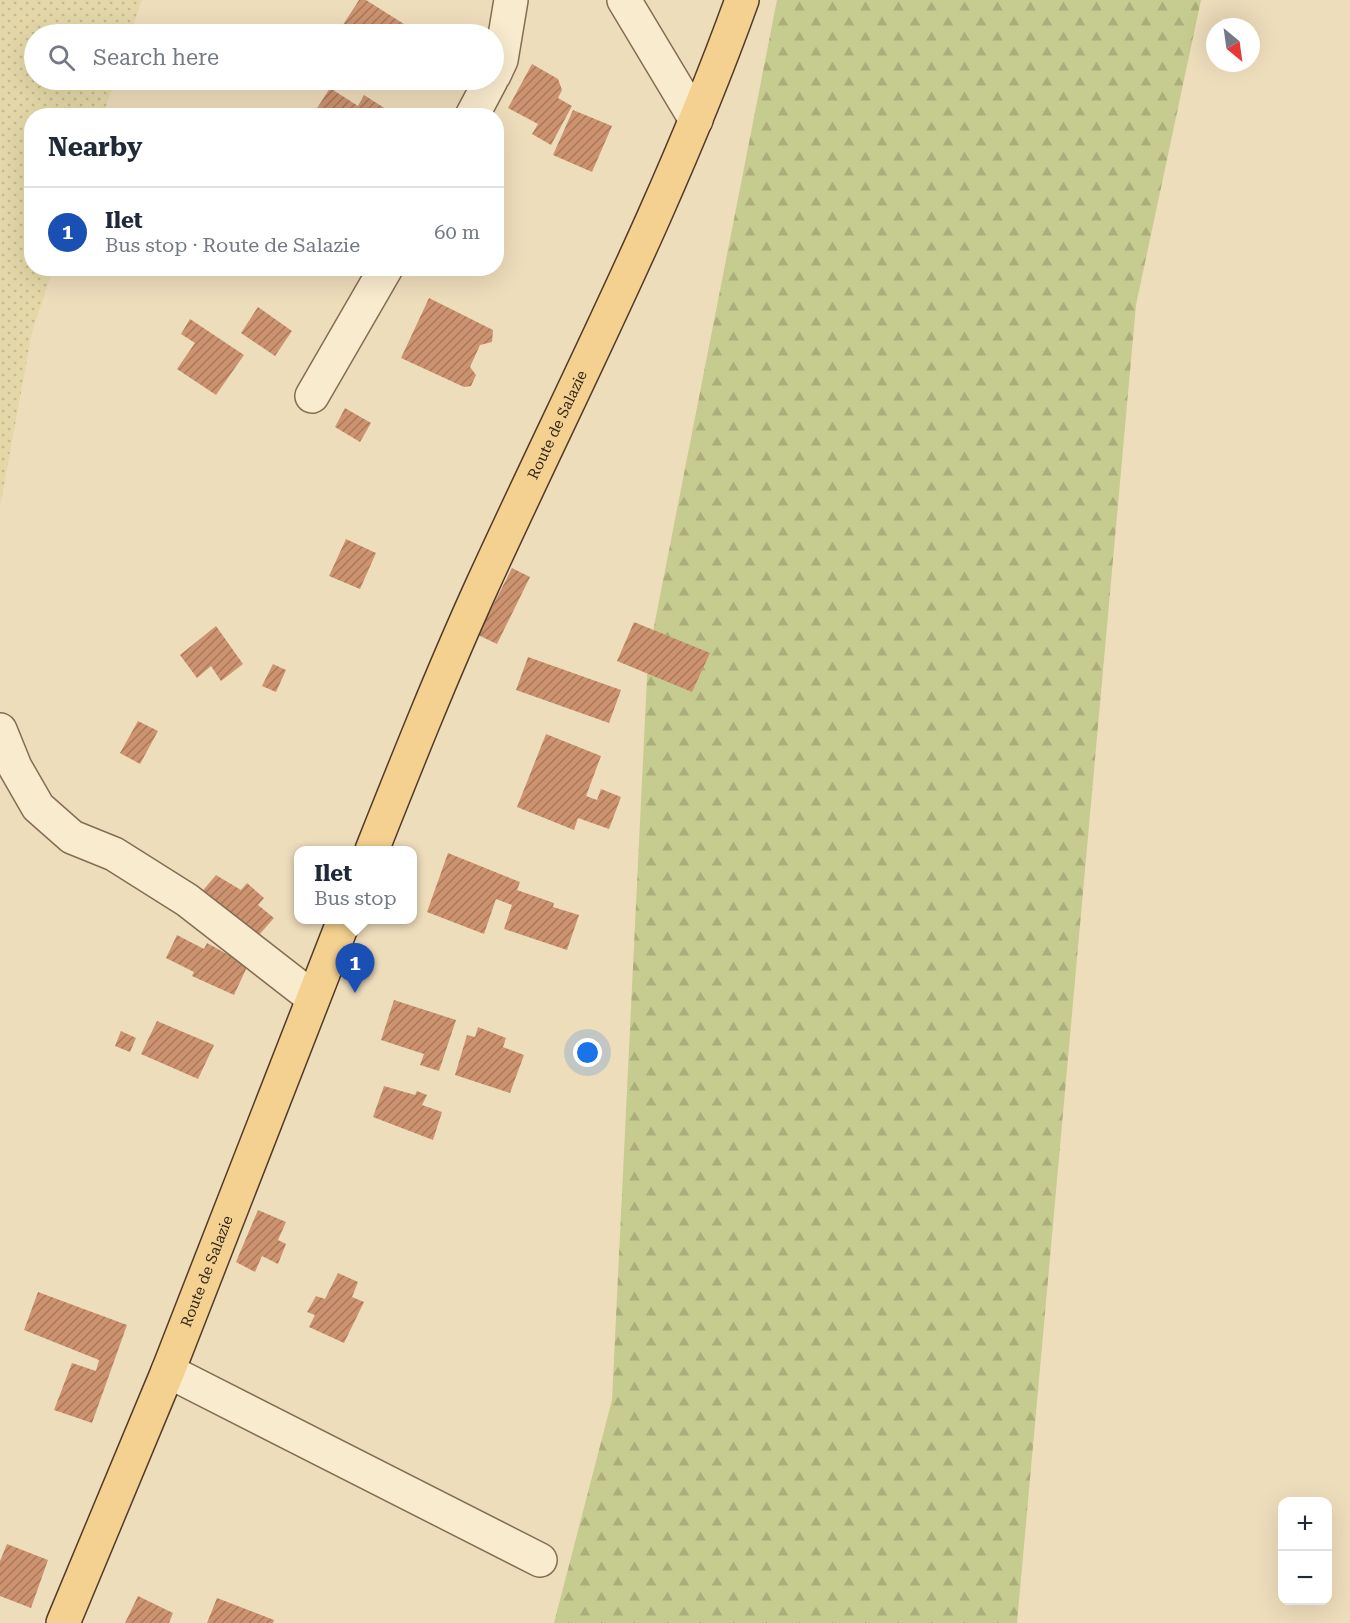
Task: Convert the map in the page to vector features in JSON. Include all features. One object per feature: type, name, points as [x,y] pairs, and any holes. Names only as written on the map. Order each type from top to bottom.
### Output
[{"type":"main road","name":"Route de Salazie","points":[[374,846],[438,684],[476,598],[603,333],[696,120],[742,0]]},
{"type":"main road","name":"Route de Salazie","points":[[63,1623],[168,1371],[342,924]]},
{"type":"street","points":[[504,42],[511,0]]},
{"type":"street","points":[[624,0],[696,120]]},
{"type":"street","points":[[476,108],[486,90]]},
{"type":"street","points":[[312,396],[381,276]]},
{"type":"street","points":[[0,730],[15,766],[38,807],[72,837],[114,854],[187,900],[313,998]]},
{"type":"street","points":[[168,1371],[540,1560]]},
{"type":"shaded area","points":[[0,0],[142,0],[134,24],[24,24],[24,90],[112,90],[105,108],[24,108],[24,276],[51,276],[32,332],[0,507]]},
{"type":"green space","points":[[777,0],[1201,0],[1136,305],[1017,1623],[554,1623],[612,1400],[648,657]]},
{"type":"building","points":[[359,0],[366,0],[404,24],[343,24]]},
{"type":"building","points":[[532,64],[558,79],[562,90],[558,98],[572,106],[551,145],[532,134],[538,124],[508,108]]},
{"type":"building","points":[[329,90],[333,90],[358,106],[364,95],[384,108],[317,108]]},
{"type":"building","points":[[573,110],[612,126],[592,172],[553,155]]},
{"type":"building","points":[[429,298],[493,330],[492,342],[480,345],[470,367],[476,375],[471,386],[464,387],[401,358]]},
{"type":"building","points":[[258,307],[292,331],[275,356],[241,333]]},
{"type":"building","points":[[190,319],[244,355],[216,395],[177,369],[195,343],[181,334]]},
{"type":"building","points":[[345,408],[371,423],[360,442],[335,427]]},
{"type":"building","points":[[346,539],[376,553],[360,589],[329,576]]},
{"type":"building","points":[[512,568],[530,577],[497,644],[478,635]]},
{"type":"building","points":[[634,622],[710,653],[692,692],[617,661]]},
{"type":"building","points":[[216,626],[243,664],[221,681],[211,666],[197,678],[180,655]]},
{"type":"building","points":[[528,657],[621,690],[609,723],[516,690]]},
{"type":"building","points":[[273,664],[286,670],[276,692],[262,686]]},
{"type":"building","points":[[138,721],[158,731],[140,764],[120,753]]},
{"type":"building","points":[[546,734],[601,756],[586,796],[597,800],[601,789],[621,797],[609,829],[578,818],[574,830],[517,807]]},
{"type":"building","points":[[448,853],[520,882],[517,890],[554,903],[553,907],[579,915],[567,950],[504,929],[512,905],[496,899],[484,934],[427,912]]},
{"type":"building","points":[[216,875],[241,890],[247,883],[264,898],[258,905],[274,918],[251,944],[194,901]]},
{"type":"building","points":[[177,935],[204,949],[207,943],[227,954],[229,950],[247,967],[234,995],[192,976],[194,972],[166,958]]},
{"type":"building","points":[[394,1000],[456,1020],[439,1071],[420,1065],[424,1054],[381,1040]]},
{"type":"building","points":[[157,1021],[214,1045],[198,1079],[141,1054]]},
{"type":"building","points":[[478,1027],[506,1038],[503,1047],[524,1055],[510,1093],[455,1075],[467,1035],[475,1037]]},
{"type":"building","points":[[121,1031],[136,1038],[130,1052],[115,1046]]},
{"type":"building","points":[[384,1086],[415,1095],[417,1091],[427,1095],[422,1105],[442,1112],[433,1140],[373,1117]]},
{"type":"building","points":[[258,1210],[286,1222],[278,1240],[286,1244],[278,1264],[262,1256],[255,1272],[236,1262]]},
{"type":"building","points":[[338,1273],[358,1282],[352,1297],[364,1302],[344,1343],[309,1327],[315,1315],[307,1312],[316,1296],[325,1299]]},
{"type":"building","points":[[38,1292],[127,1325],[92,1423],[54,1410],[72,1363],[96,1371],[99,1360],[24,1330]]},
{"type":"building","points":[[7,1544],[48,1560],[31,1608],[0,1596],[0,1561]]},
{"type":"building","points":[[138,1596],[173,1613],[169,1623],[125,1623]]},
{"type":"building","points":[[217,1598],[274,1620],[273,1623],[207,1623]]},
{"type":"place","name":"Ilet","points":[[355,993]]}]
